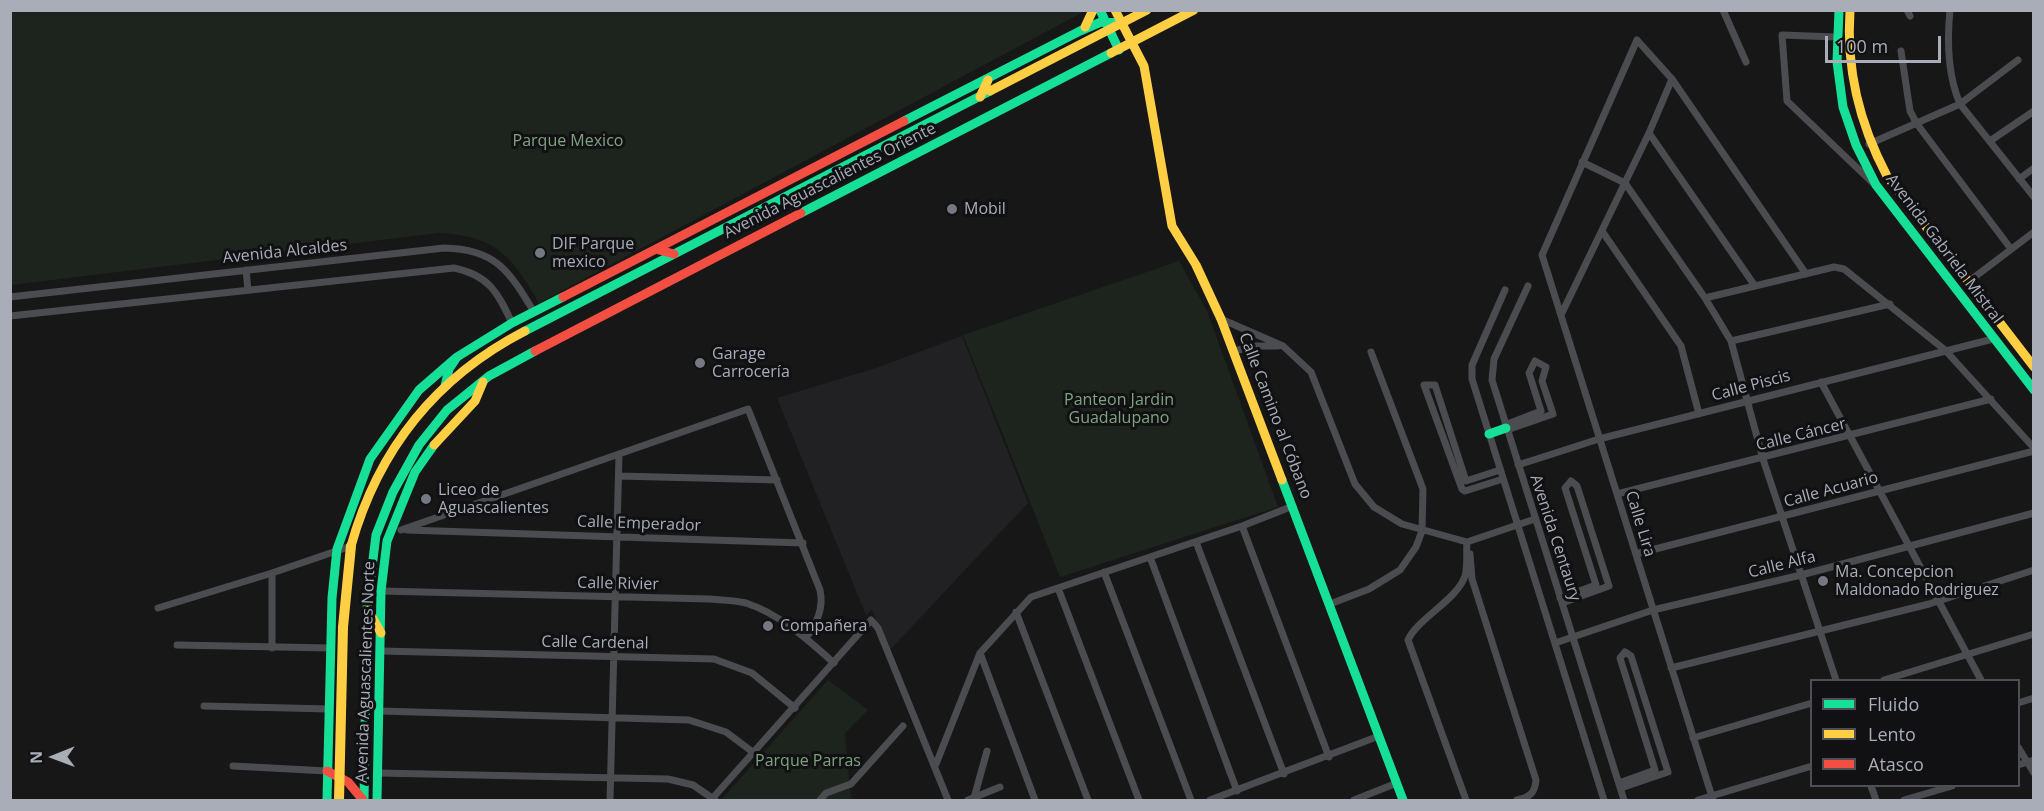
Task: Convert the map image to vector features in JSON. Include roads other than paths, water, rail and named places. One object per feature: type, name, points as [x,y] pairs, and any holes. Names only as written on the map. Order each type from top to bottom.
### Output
[{"type":"main road","points":[[1080,31],[1090,21],[1093,10]]},
{"type":"main road","points":[[1100,10],[1119,50]]},
{"type":"main road","name":"Calle Camino al Cóbano","points":[[1115,10],[1131,43],[1142,59],[1146,73],[1172,226],[1196,265],[1234,351],[1403,801]]},
{"type":"main road","name":"Avenida Aguascalientes Oriente","points":[[512,323],[659,250],[1080,31],[1122,23],[1147,10]]},
{"type":"main road","name":"Avenida Aguascalientes Oriente","points":[[483,382],[554,341],[762,232],[1194,10]]},
{"type":"main road","name":"Avenida Gabriela Mistral","points":[[1839,10],[1836,37],[1843,107],[1856,145],[1876,185],[2034,390]]},
{"type":"main road","name":"Avenida Gabriela Mistral","points":[[1850,10],[1848,54],[1855,98],[1869,144],[1887,176],[2034,367]]},
{"type":"main road","name":"Avenida Aguascalientes Oriente","points":[[513,337],[980,97],[1108,25]]},
{"type":"main road","points":[[980,97],[988,80]]},
{"type":"main road","points":[[751,214],[762,232]]},
{"type":"main road","points":[[659,250],[674,254]]},
{"type":"main road","name":"Avenida Aguascalientes Norte","points":[[327,801],[332,598],[338,549],[346,517],[370,459],[419,390],[457,357],[512,323]]},
{"type":"main road","name":"Avenida Aguascalientes Norte","points":[[339,801],[343,627],[351,546],[366,496],[385,459],[407,425],[464,370],[513,337]]},
{"type":"main road","points":[[445,386],[449,369],[457,357]]},
{"type":"main road","name":"Avenida Aguascalientes Norte","points":[[377,801],[381,591],[395,529],[415,472],[441,436],[476,401],[483,382]]},
{"type":"main road","name":"Avenida Aguascalientes Norte","points":[[363,801],[367,608],[376,535],[393,492],[419,445],[447,410],[483,382]]},
{"type":"main road","points":[[1489,434],[1506,428]]},
{"type":"main road","points":[[367,608],[381,633]]},
{"type":"main road","points":[[327,771],[348,782],[363,801]]},
{"type":"street","points":[[1723,10],[1746,62]]},
{"type":"street","points":[[1950,10],[1948,28],[1953,89],[1960,104],[2034,197]]},
{"type":"street","points":[[1836,37],[1782,36],[1787,101],[1876,185]]},
{"type":"street","points":[[1806,274],[1672,79],[1636,40],[1581,162],[1625,183],[1705,298],[1731,341],[1763,459],[1835,679]]},
{"type":"street","points":[[1901,51],[1910,111],[1917,124],[2011,249]]},
{"type":"street","points":[[1869,144],[1960,104],[2018,60]]},
{"type":"street","points":[[1561,315],[1649,133],[1672,79]]},
{"type":"street","points":[[1990,141],[2034,111]]},
{"type":"street","points":[[1649,133],[1755,286]]},
{"type":"street","name":"Calle Lira","points":[[1581,162],[1542,255],[1712,798]]},
{"type":"street","points":[[2019,178],[2034,168]]},
{"type":"street","points":[[1602,231],[1682,346],[1699,414]]},
{"type":"street","points":[[1968,282],[2034,232]]},
{"type":"street","name":"Avenida Alcaldes","points":[[10,297],[444,248],[466,248],[486,255],[505,270],[534,312]]},
{"type":"street","points":[[1705,298],[1834,267],[1845,269],[1945,350],[2034,450]]},
{"type":"street","name":"Avenida Alcaldes","points":[[10,316],[454,268],[470,271],[483,278],[500,297],[512,323]]},
{"type":"street","points":[[246,270],[248,290]]},
{"type":"street","name":"Avenida Centaury","points":[[1527,286],[1492,370],[1492,380],[1624,801]]},
{"type":"street","name":"Avenida Centaury","points":[[1505,290],[1472,365],[1472,380],[1604,801]]},
{"type":"street","points":[[1731,341],[1890,304]]},
{"type":"street","points":[[1221,319],[1283,346],[1311,372],[1355,484],[1374,507],[1402,524],[1469,542],[1535,519]]},
{"type":"street","name":"Calle Piscis","points":[[1518,465],[1599,439],[1993,339]]},
{"type":"street","points":[[1234,351],[1255,346],[1283,346]]},
{"type":"street","points":[[1330,604],[1369,590],[1400,570],[1416,547],[1422,531],[1423,489],[1371,352]]},
{"type":"street","points":[[1534,361],[1546,367],[1542,381],[1553,414],[1506,428],[1541,411],[1529,373],[1534,361]]},
{"type":"street","points":[[1821,382],[1980,679]]},
{"type":"street","points":[[1500,470],[1466,481],[1435,385],[1424,385],[1461,489],[1465,491],[1503,479]]},
{"type":"street","name":"Calle Cáncer","points":[[1617,494],[1850,437],[1991,399]]},
{"type":"street","points":[[395,529],[748,409],[803,543],[822,600],[817,623],[806,638]]},
{"type":"street","name":"Calle Acuario","points":[[1636,554],[2034,450]]},
{"type":"street","points":[[610,801],[620,454]]},
{"type":"street","points":[[619,476],[777,480]]},
{"type":"street","points":[[1571,481],[1576,486],[1609,586],[1561,601],[1596,585],[1566,489],[1566,484],[1571,481]]},
{"type":"street","points":[[936,764],[980,653],[1031,597],[1196,542],[1293,506]]},
{"type":"street","name":"Calle Alfa","points":[[1555,643],[1653,610],[2034,513]]},
{"type":"street","points":[[1242,526],[1329,757]]},
{"type":"street","name":"Calle Emperador","points":[[395,529],[803,543]]},
{"type":"street","points":[[1196,542],[1284,774]]},
{"type":"street","points":[[1469,542],[1468,578],[1536,780],[1535,789],[1530,796],[1517,801]]},
{"type":"street","points":[[158,608],[351,546]]},
{"type":"street","points":[[1150,557],[1237,791]]},
{"type":"street","points":[[1671,668],[1938,599],[2034,570]]},
{"type":"street","points":[[1104,572],[1191,801]]},
{"type":"street","points":[[272,573],[272,648]]},
{"type":"street","points":[[1466,801],[1408,640],[1412,632],[1442,606],[1468,578]]},
{"type":"street","points":[[1058,588],[1139,801]]},
{"type":"street","name":"Calle Rivier","points":[[381,591],[709,599],[745,603],[776,618],[806,638],[834,663]]},
{"type":"street","points":[[1016,612],[1088,801]]},
{"type":"street","points":[[378,773],[668,779],[693,785],[713,800],[871,620],[878,628],[936,764],[948,801]]},
{"type":"street","points":[[1890,679],[2034,634]]},
{"type":"street","points":[[177,645],[330,648]]},
{"type":"street","name":"Calle Cardenal","points":[[381,651],[714,660],[752,673],[795,708]]},
{"type":"street","points":[[1625,652],[1631,656],[1668,772],[1620,786],[1654,771],[1620,659],[1625,652]]},
{"type":"street","points":[[980,653],[1035,801]]},
{"type":"street","points":[[1693,738],[1810,704]]},
{"type":"street","points":[[204,706],[329,709]]},
{"type":"street","points":[[380,711],[689,720],[726,732],[754,753]]},
{"type":"street","points":[[820,801],[826,793],[851,784],[903,726]]},
{"type":"street","points":[[1210,801],[1329,757],[1378,736]]},
{"type":"street","points":[[2020,748],[2031,761],[2034,773]]},
{"type":"street","points":[[971,799],[987,752]]},
{"type":"street","points":[[233,766],[327,771]]},
{"type":"street","points":[[1698,801],[1810,767]]},
{"type":"street","points":[[1354,801],[1397,783]]},
{"type":"street","points":[[971,799],[1000,787]]},
{"type":"street","points":[[1904,801],[1949,787]]},
{"type":"place","name":"Mobil","points":[[952,209]]},
{"type":"place","name":"DIF Parque mexico","points":[[540,253]]},
{"type":"place","name":"Garage Carrocería","points":[[700,363]]},
{"type":"place","name":"Liceo de Aguascalientes","points":[[426,499]]},
{"type":"place","name":"Ma. Concepcion Maldonado Rodriguez","points":[[1823,581]]},
{"type":"place","name":"Compañera","points":[[768,626]]},
{"type":"park label","name":"Parque Mexico","points":[[568,141]]},
{"type":"park label","name":"Panteon Jardin Guadalupano","points":[[1119,409]]},
{"type":"park label","name":"Parque Parras","points":[[808,761]]}]
